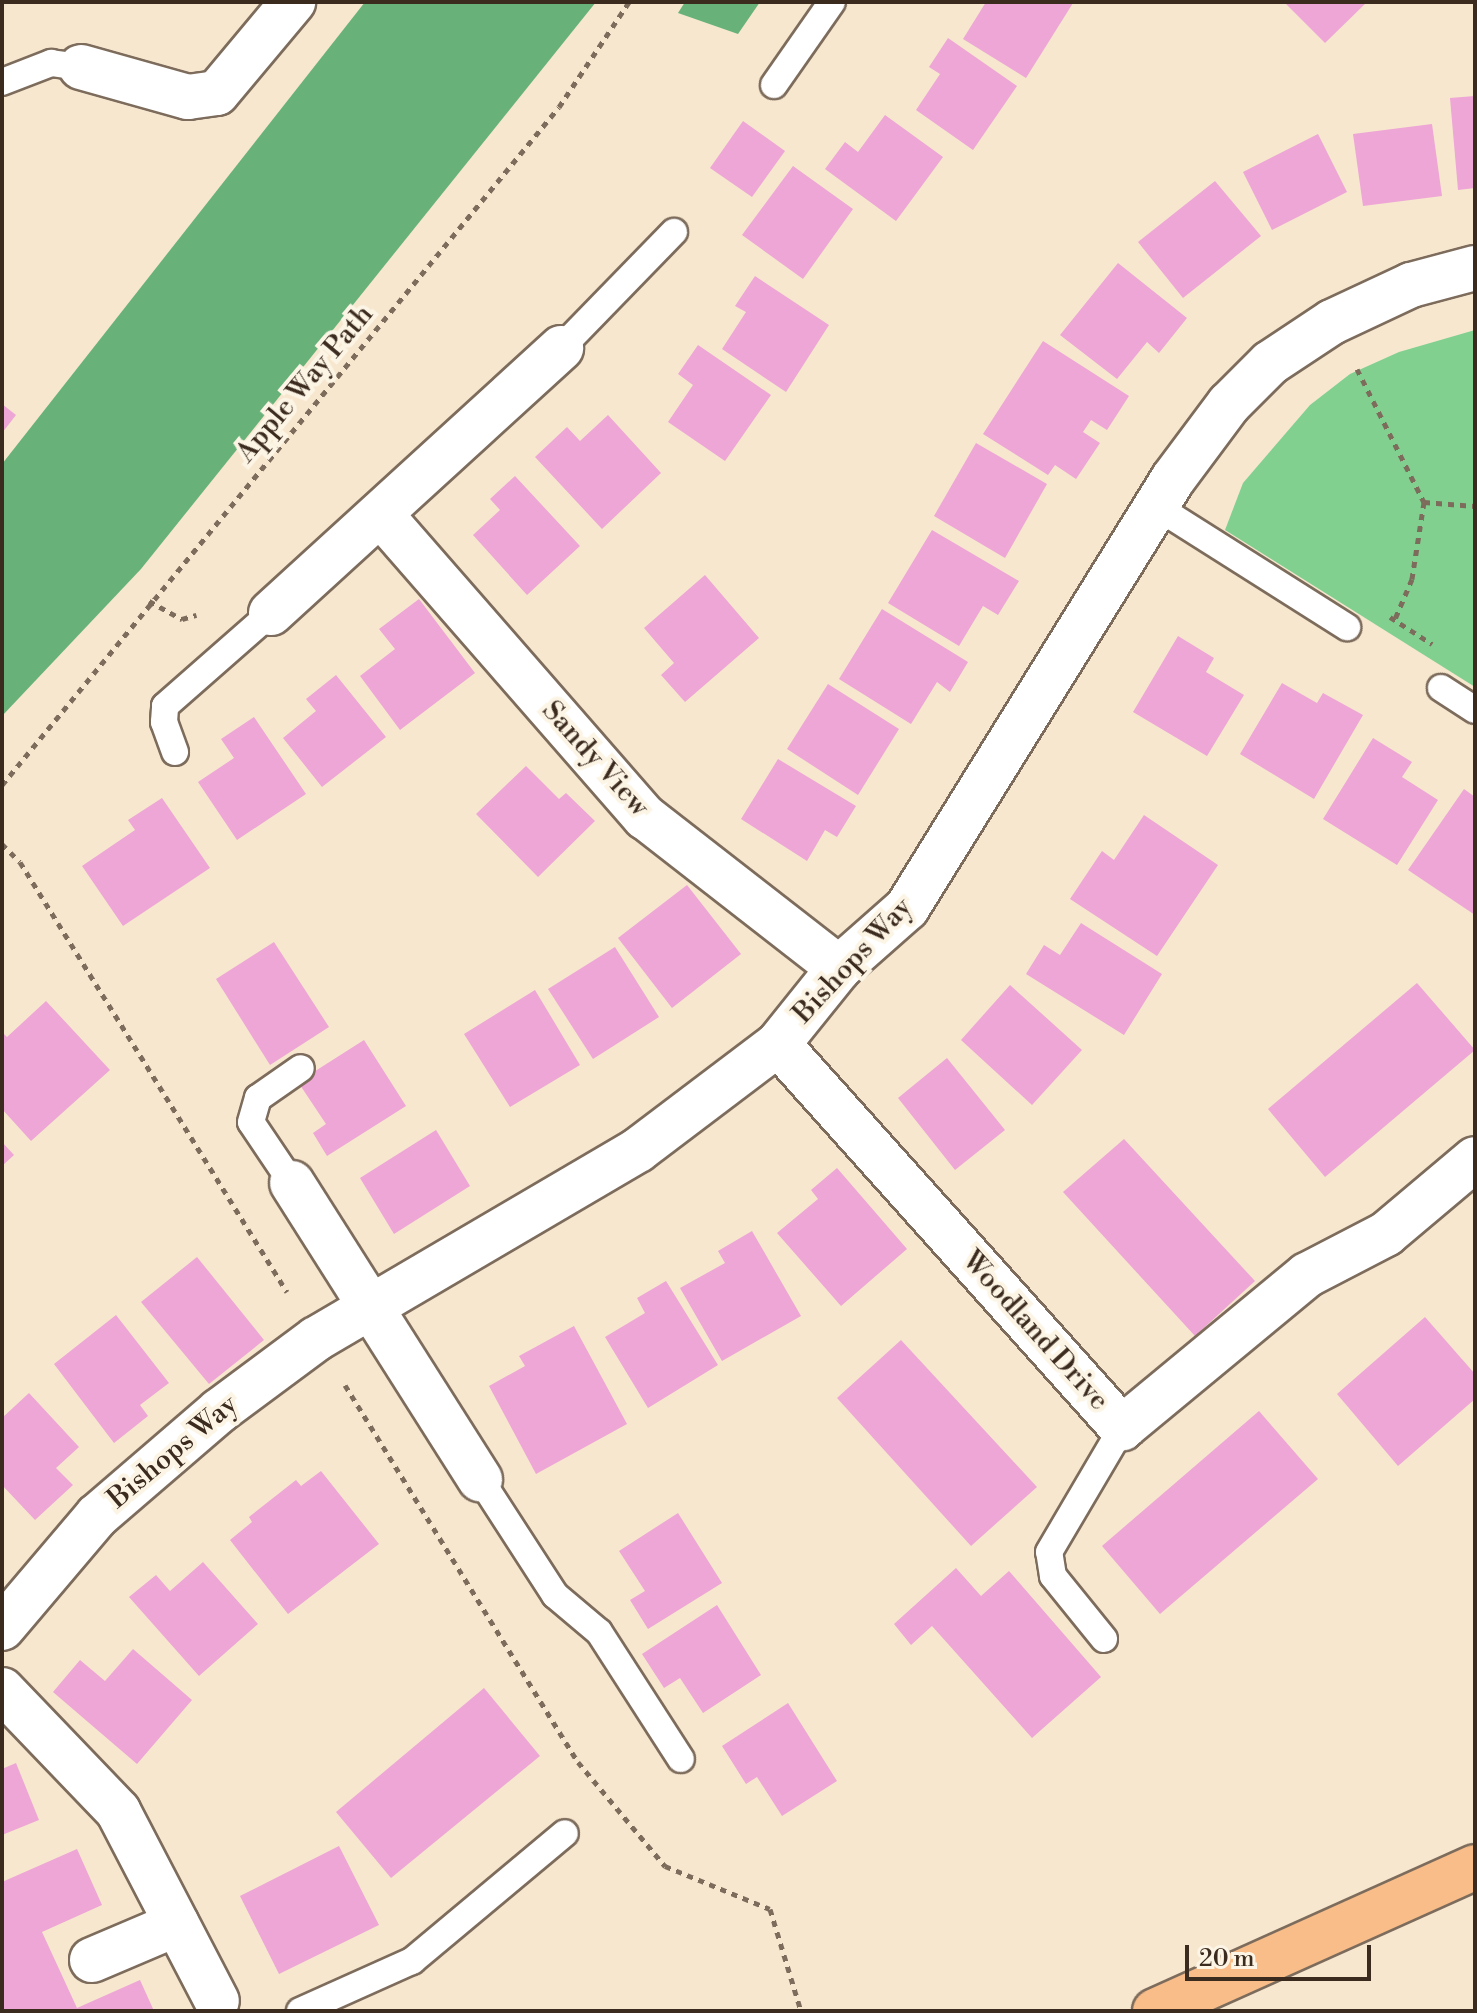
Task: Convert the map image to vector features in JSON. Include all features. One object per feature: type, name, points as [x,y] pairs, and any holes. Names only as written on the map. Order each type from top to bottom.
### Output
[{"type":"main road","points":[[1155,2011],[1475,1867]]},
{"type":"street","points":[[81,67],[188,97],[217,93],[293,2]]},
{"type":"street","name":"Bishops Way","points":[[2,1628],[97,1516],[219,1411],[316,1339],[638,1150],[778,1044],[839,968],[907,908],[1157,507],[1229,404],[1270,363],[1332,322],[1411,285],[1475,268]]},
{"type":"street","points":[[271,613],[382,516],[561,348]]},
{"type":"street","name":"Sandy View","points":[[382,516],[645,817],[839,968]]},
{"type":"street","name":"Woodland Drive","points":[[778,1044],[1122,1428],[1307,1275],[1386,1234],[1475,1159]]},
{"type":"street","points":[[292,1183],[480,1479]]},
{"type":"street","points":[[2,1690],[118,1811],[221,2006]]},
{"type":"street","points":[[92,1960],[177,1924]]},
{"type":"lane","points":[[774,85],[832,2]]},
{"type":"lane","points":[[2,82],[51,63],[81,67]]},
{"type":"lane","points":[[561,348],[674,232]]},
{"type":"lane","points":[[1157,507],[1347,627]]},
{"type":"lane","points":[[175,752],[164,722],[165,706],[271,613]]},
{"type":"lane","points":[[1441,688],[1475,710]]},
{"type":"lane","points":[[292,1183],[251,1122],[258,1098],[301,1068]]},
{"type":"lane","points":[[1104,1639],[1053,1576],[1049,1552],[1122,1428]]},
{"type":"lane","points":[[480,1479],[555,1595],[599,1632],[681,1759]]},
{"type":"lane","points":[[300,2011],[412,1961],[565,1833]]},
{"type":"path","name":"Apple Way Path","points":[[2,785],[559,107],[629,2]]},
{"type":"path","points":[[1332,322],[1424,502],[1412,579],[1395,619]]},
{"type":"path","points":[[1424,502],[1475,506]]},
{"type":"path","points":[[2,844],[20,862],[578,1762],[665,1866],[770,1909],[801,2011]]},
{"type":"green space","points":[[365,2],[596,2],[141,569],[2,716],[2,464]]},
{"type":"green space","points":[[685,2],[760,2],[738,34],[678,13]]},
{"type":"green space","points":[[1475,330],[1475,687],[1225,530],[1243,483],[1310,405],[1350,374],[1399,352]]},
{"type":"building","points":[[986,2],[1073,3],[1026,78],[963,39]]},
{"type":"building","points":[[1284,2],[1367,2],[1325,43]]},
{"type":"building","points":[[948,38],[1017,86],[973,150],[916,110],[940,74],[929,67]]},
{"type":"building","points":[[1475,96],[1475,188],[1458,190],[1450,98]]},
{"type":"building","points":[[885,115],[943,157],[896,221],[825,169],[845,142],[858,152]]},
{"type":"building","points":[[743,121],[785,151],[752,197],[710,168]]},
{"type":"building","points":[[1432,124],[1442,196],[1363,206],[1353,134]]},
{"type":"building","points":[[1318,134],[1347,192],[1272,230],[1243,172]]},
{"type":"building","points":[[793,166],[853,209],[803,279],[742,235]]},
{"type":"building","points":[[1215,181],[1261,236],[1183,298],[1138,242]]},
{"type":"building","points":[[1118,263],[1187,318],[1159,353],[1147,342],[1117,379],[1060,335]]},
{"type":"building","points":[[755,276],[829,325],[786,392],[722,349],[746,312],[735,306]]},
{"type":"building","points":[[1043,341],[1129,396],[1107,430],[1091,420],[1083,432],[1100,443],[1076,479],[1055,465],[1048,475],[983,434]]},
{"type":"building","points":[[698,345],[771,395],[725,461],[668,422],[693,385],[678,374]]},
{"type":"building","points":[[2,404],[16,415],[2,433]]},
{"type":"building","points":[[608,415],[661,473],[602,529],[535,457],[567,427],[580,441]]},
{"type":"building","points":[[976,443],[1047,484],[1005,558],[934,516]]},
{"type":"building","points":[[515,476],[580,546],[527,595],[473,535],[500,510],[490,499]]},
{"type":"building","points":[[932,530],[1019,581],[998,615],[983,606],[959,646],[888,603]]},
{"type":"building","points":[[705,575],[759,638],[685,702],[661,675],[674,663],[644,628]]},
{"type":"building","points":[[419,599],[475,673],[400,730],[360,676],[395,649],[379,629]]},
{"type":"building","points":[[882,609],[968,662],[950,692],[937,682],[911,724],[839,679]]},
{"type":"building","points":[[1178,636],[1214,658],[1206,672],[1244,695],[1207,756],[1133,712]]},
{"type":"building","points":[[336,675],[386,737],[322,787],[283,738],[316,711],[306,699]]},
{"type":"building","points":[[1282,683],[1317,703],[1323,693],[1363,715],[1314,799],[1240,754]]},
{"type":"building","points":[[828,684],[899,729],[858,795],[787,749]]},
{"type":"building","points":[[254,717],[306,794],[237,840],[198,782],[234,758],[221,739]]},
{"type":"building","points":[[1373,738],[1412,762],[1402,777],[1438,800],[1397,865],[1323,819]]},
{"type":"building","points":[[778,759],[856,806],[837,837],[825,830],[807,861],[741,819]]},
{"type":"building","points":[[526,766],[559,799],[566,793],[595,821],[538,877],[476,814]]},
{"type":"building","points":[[1464,789],[1475,797],[1475,915],[1408,870]]},
{"type":"building","points":[[162,798],[210,868],[123,926],[82,866],[135,830],[128,820]]},
{"type":"building","points":[[1144,815],[1218,865],[1157,956],[1070,899],[1102,851],[1114,860]]},
{"type":"building","points":[[687,885],[741,954],[672,1008],[618,938]]},
{"type":"building","points":[[1081,923],[1162,974],[1124,1035],[1026,974],[1044,945],[1060,955]]},
{"type":"building","points":[[274,942],[329,1027],[270,1065],[216,979]]},
{"type":"building","points":[[615,947],[659,1017],[593,1059],[548,989]]},
{"type":"building","points":[[1417,983],[1475,1050],[1325,1177],[1268,1109]]},
{"type":"building","points":[[1010,985],[1082,1050],[1032,1105],[961,1040]]},
{"type":"building","points":[[535,990],[580,1065],[510,1107],[464,1034]]},
{"type":"building","points":[[46,1001],[110,1070],[31,1141],[2,1109],[2,1032],[7,1037]]},
{"type":"building","points":[[364,1040],[406,1106],[327,1156],[313,1133],[326,1124],[298,1082]]},
{"type":"building","points":[[947,1058],[1005,1130],[955,1170],[898,1098]]},
{"type":"building","points":[[436,1130],[470,1186],[394,1234],[360,1178]]},
{"type":"building","points":[[1124,1139],[1255,1281],[1195,1336],[1063,1192]]},
{"type":"building","points":[[2,1142],[14,1155],[2,1166]]},
{"type":"building","points":[[837,1168],[907,1249],[841,1306],[777,1233],[818,1199],[811,1190]]},
{"type":"building","points":[[752,1231],[801,1316],[722,1361],[680,1288],[725,1263],[718,1251]]},
{"type":"building","points":[[197,1257],[264,1340],[209,1384],[141,1302]]},
{"type":"building","points":[[666,1281],[718,1365],[648,1408],[605,1337],[645,1313],[637,1298]]},
{"type":"building","points":[[116,1315],[169,1383],[140,1405],[148,1416],[114,1443],[54,1364]]},
{"type":"building","points":[[1425,1317],[1475,1374],[1475,1399],[1398,1466],[1337,1394]]},
{"type":"building","points":[[574,1326],[627,1424],[536,1474],[489,1386],[525,1366],[519,1356]]},
{"type":"building","points":[[901,1340],[1037,1487],[971,1546],[837,1398]]},
{"type":"building","points":[[29,1393],[79,1447],[56,1468],[73,1485],[35,1520],[2,1485],[2,1418]]},
{"type":"building","points":[[1259,1411],[1318,1479],[1160,1614],[1102,1546]]},
{"type":"building","points":[[321,1471],[379,1544],[288,1614],[230,1540],[252,1522],[249,1517],[296,1480],[301,1486]]},
{"type":"building","points":[[678,1513],[722,1583],[648,1629],[630,1600],[645,1591],[619,1551]]},
{"type":"building","points":[[203,1562],[258,1624],[199,1676],[129,1597],[156,1575],[170,1591]]},
{"type":"building","points":[[956,1568],[981,1596],[1009,1571],[1101,1677],[1032,1738],[932,1626],[911,1645],[894,1624]]},
{"type":"building","points":[[717,1605],[761,1675],[703,1713],[680,1678],[664,1688],[642,1654]]},
{"type":"building","points":[[133,1649],[192,1700],[137,1764],[53,1692],[80,1660],[105,1681]]},
{"type":"building","points":[[484,1688],[540,1756],[391,1878],[336,1812]]},
{"type":"building","points":[[788,1703],[837,1781],[782,1816],[757,1777],[746,1784],[722,1746]]},
{"type":"building","points":[[16,1763],[39,1820],[2,1835],[2,1769]]},
{"type":"building","points":[[339,1846],[379,1925],[279,1974],[240,1896]]},
{"type":"building","points":[[77,1849],[102,1905],[42,1932],[77,2008],[140,1980],[154,2011],[2,2011],[2,1882]]}]
